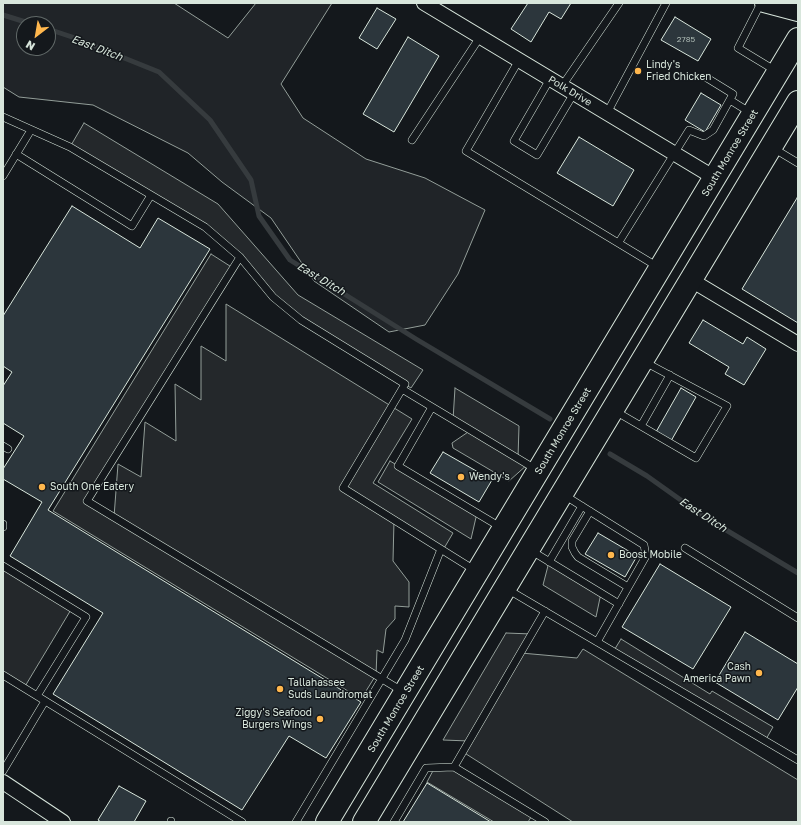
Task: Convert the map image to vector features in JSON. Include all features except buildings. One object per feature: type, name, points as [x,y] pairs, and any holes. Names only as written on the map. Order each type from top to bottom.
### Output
[{"type":"main road","name":"South Monroe Street","points":[[327,822],[406,693],[798,39]]},
{"type":"main road","points":[[364,822],[798,102]]},
{"type":"main road","points":[[661,268],[674,288],[675,307]]},
{"type":"main road","points":[[478,572],[505,588]]},
{"type":"street","name":"Polk Drive","points":[[424,3],[715,178]]},
{"type":"street","points":[[763,3],[798,12]]},
{"type":"street","points":[[691,280],[798,344]]},
{"type":"street","points":[[5,788],[63,822]]},
{"type":"lane","points":[[562,86],[537,155],[514,141],[562,86],[619,3]]},
{"type":"lane","points":[[607,113],[666,3]]},
{"type":"lane","points":[[763,3],[738,48],[778,72]]},
{"type":"lane","points":[[412,140],[480,37]]},
{"type":"lane","points":[[519,60],[466,151],[661,268]]},
{"type":"lane","points":[[619,242],[689,130],[704,136],[713,130],[730,100],[733,94],[706,78]]},
{"type":"lane","points":[[730,100],[753,114]]},
{"type":"lane","points":[[3,117],[70,147],[205,226],[240,257],[273,297],[301,320],[405,384],[343,488],[478,572]]},
{"type":"lane","points":[[3,176],[31,130]]},
{"type":"lane","points":[[771,147],[798,162]]},
{"type":"lane","points":[[16,154],[132,226],[151,195]]},
{"type":"lane","points":[[240,257],[87,501],[406,693]]},
{"type":"lane","points":[[613,410],[696,458],[727,406],[642,360]]},
{"type":"lane","points":[[641,426],[670,375]]},
{"type":"lane","points":[[402,389],[539,471]]},
{"type":"lane","points":[[432,407],[398,466],[504,529]]},
{"type":"lane","points":[[562,494],[644,545],[646,556],[597,642]]},
{"type":"lane","points":[[549,562],[582,506]]},
{"type":"lane","points":[[590,511],[572,541],[572,547],[578,557],[628,587]]},
{"type":"lane","points":[[685,548],[798,618]]},
{"type":"lane","points":[[296,822],[405,640],[441,549]]},
{"type":"lane","points":[[528,549],[619,604]]},
{"type":"lane","points":[[3,566],[86,617],[38,696]]},
{"type":"lane","points":[[505,588],[798,760]]},
{"type":"lane","points":[[454,767],[545,612]]},
{"type":"lane","points":[[3,675],[242,822]]},
{"type":"lane","points":[[3,771],[45,701]]},
{"type":"lane","points":[[394,822],[426,768],[454,767],[545,822]]},
{"type":"shaded area","points":[[3,3],[174,3],[228,38],[256,3],[332,3],[281,84],[303,118],[366,159],[425,178],[485,210],[458,274],[425,325],[389,332],[314,281],[271,218],[222,182],[188,153],[93,105],[19,97],[3,87]]},
{"type":"shaded area","points":[[84,123],[218,204],[298,295],[423,370],[411,388],[301,320],[273,297],[240,257],[205,227],[70,147]]},
{"type":"shaded area","points":[[211,254],[233,268],[87,501],[114,517],[118,464],[141,477],[145,422],[176,441],[175,384],[201,400],[201,346],[226,361],[226,304],[412,419],[373,483],[453,533],[443,550],[394,520],[393,561],[409,582],[409,607],[395,606],[395,619],[386,629],[383,653],[377,650],[376,675],[361,699],[53,511]]},
{"type":"shaded area","points":[[455,388],[519,426],[518,458],[528,464],[509,481],[453,448],[452,443],[471,430],[453,420]]},
{"type":"shaded area","points":[[390,461],[477,513],[471,539],[378,482]]},
{"type":"shaded area","points":[[549,562],[601,593],[596,617],[543,585]]},
{"type":"shaded area","points":[[3,566],[72,608],[24,688],[3,675]]},
{"type":"shaded area","points":[[506,633],[532,634],[521,653],[577,658],[583,649],[798,780],[798,822],[573,822],[463,752],[469,741],[443,740]]},
{"type":"shaded area","points":[[621,639],[710,694],[712,691],[773,727],[765,741],[613,652]]},
{"type":"shaded area","points":[[435,767],[454,767],[533,814],[528,822],[494,822],[427,782]]},
{"type":"waterway","name":"East Ditch","points":[[3,15],[16,19]]},
{"type":"waterway","name":"East Ditch","points":[[56,32],[159,72],[210,120],[251,180],[259,216],[290,260],[416,339],[550,419]]},
{"type":"waterway","name":"East Ditch","points":[[610,454],[647,476],[706,518],[798,573]]},
{"type":"place","name":"Lindy's Fried Chicken","points":[[638,71]]},
{"type":"place","name":"Wendy's","points":[[461,477]]},
{"type":"place","name":"South One Eatery","points":[[42,487]]},
{"type":"place","name":"Boost Mobile","points":[[611,555]]},
{"type":"place","name":"Cash America Pawn","points":[[759,673]]},
{"type":"place","name":"Tallahassee Suds Laundromat","points":[[280,689]]},
{"type":"place","name":"Ziggy's Seafood Burgers Wings","points":[[320,719]]}]
